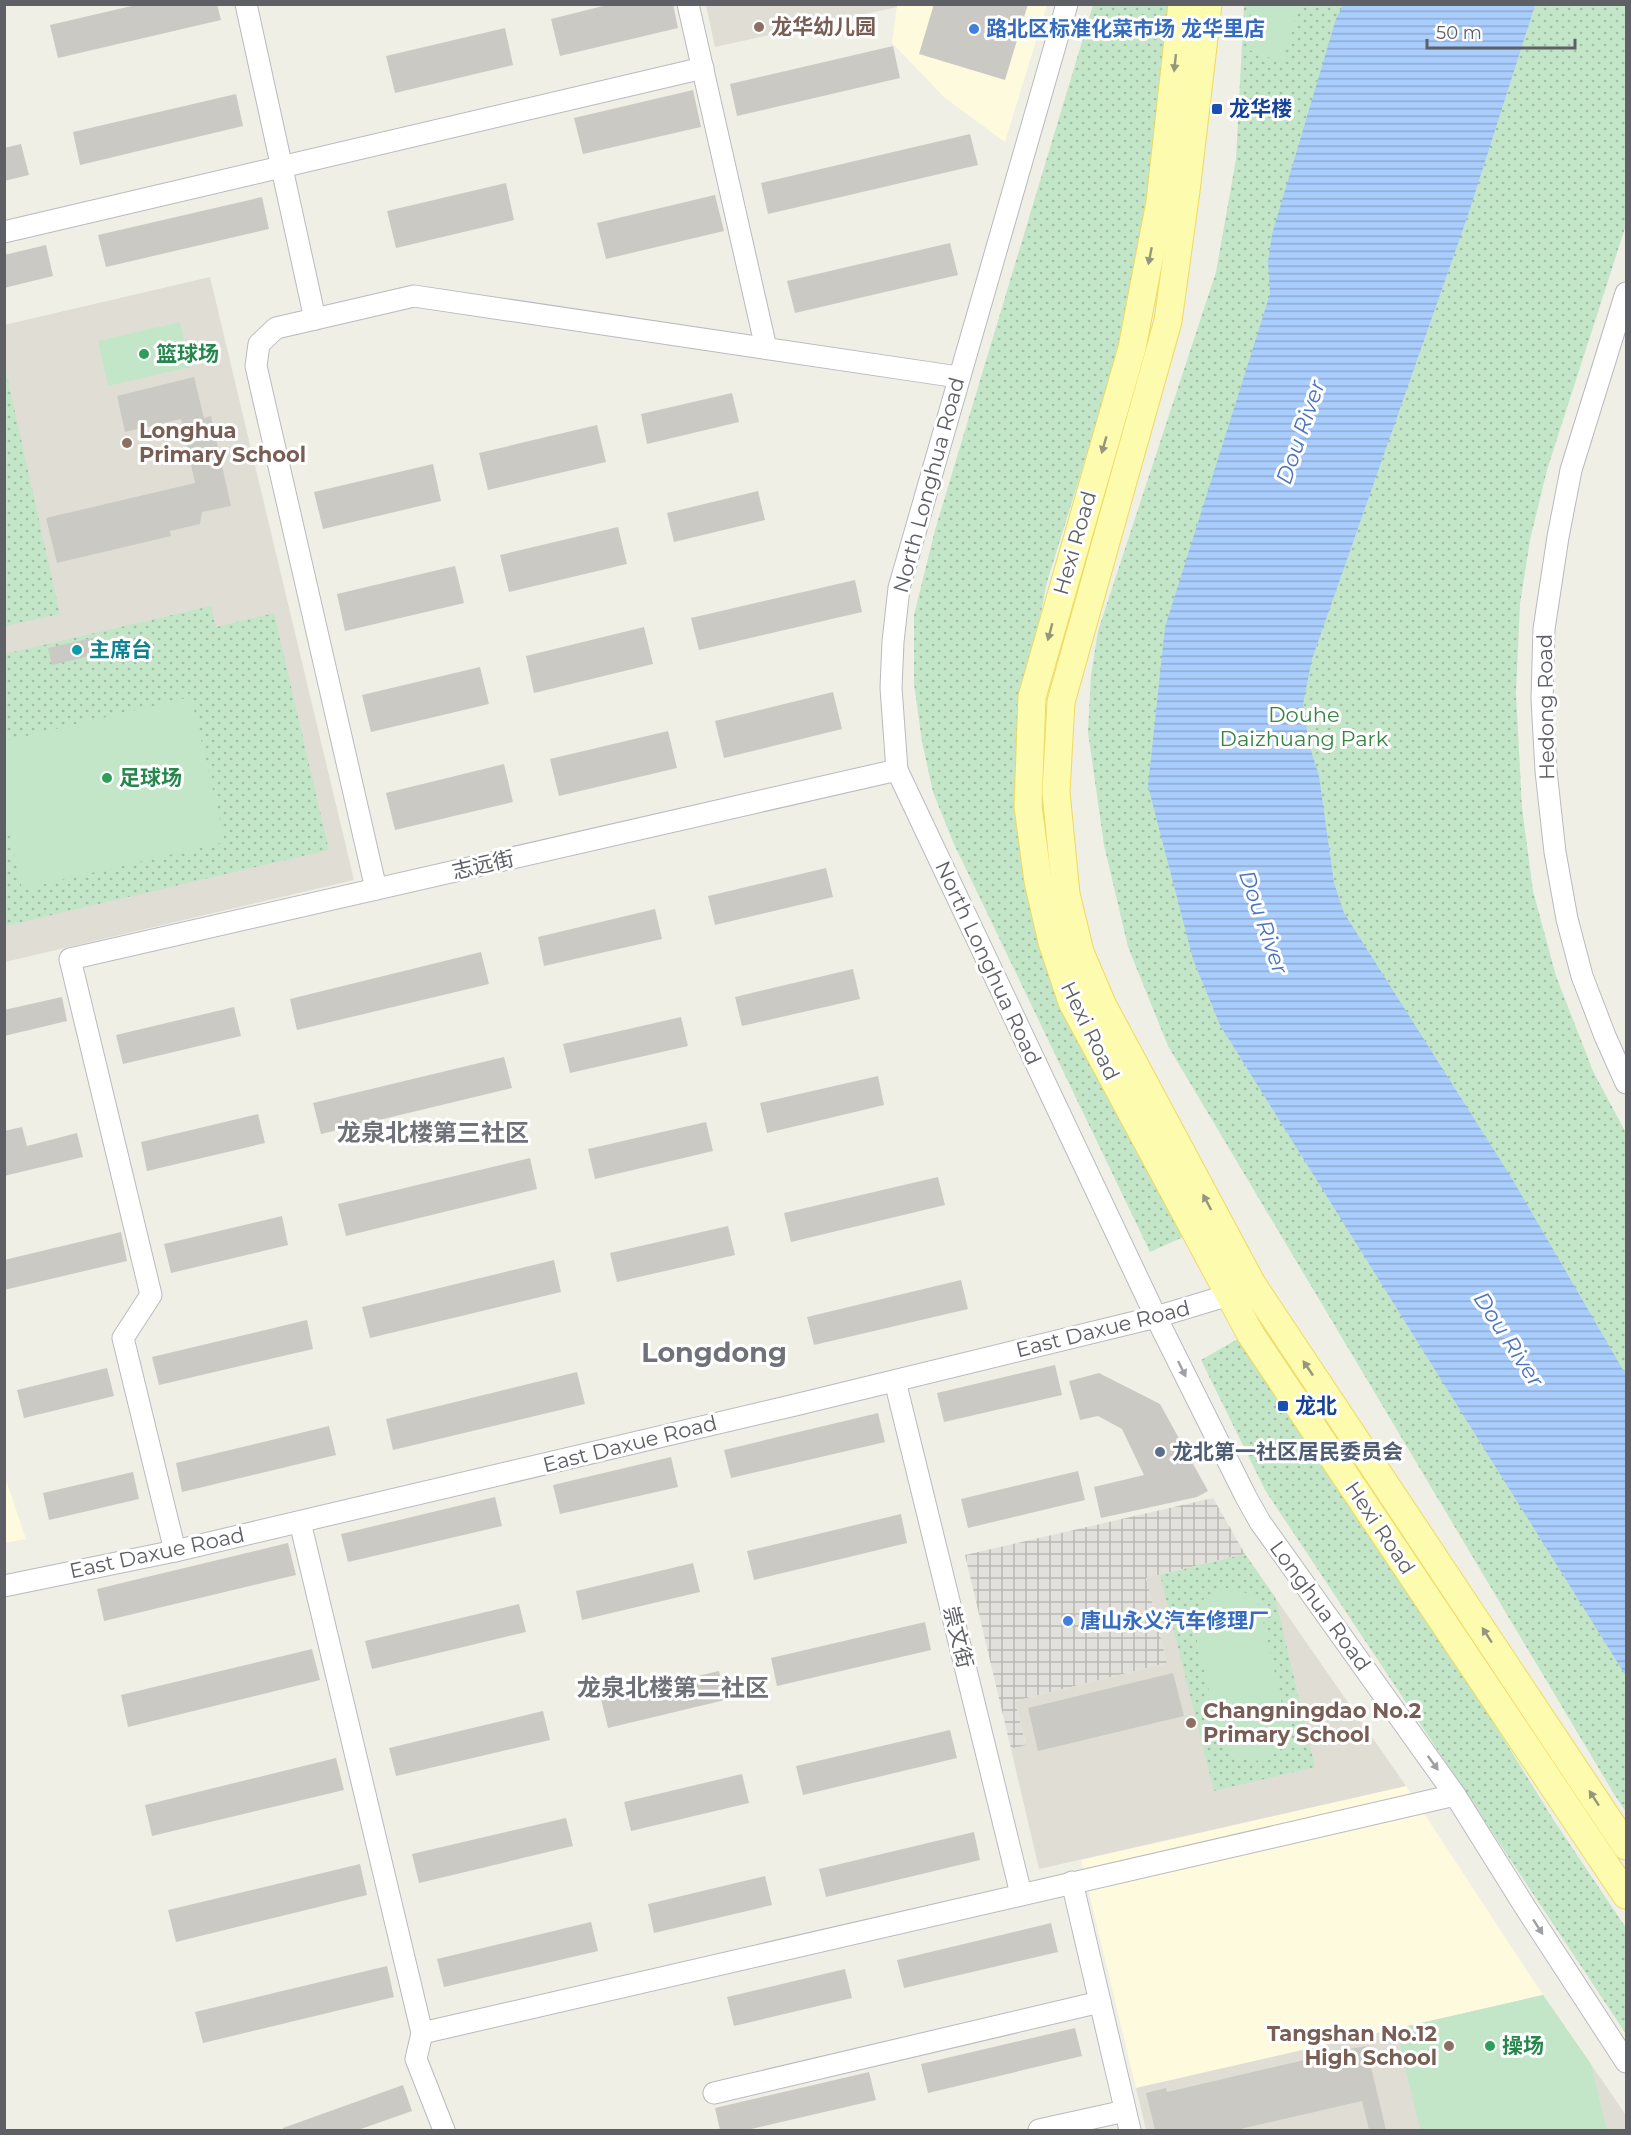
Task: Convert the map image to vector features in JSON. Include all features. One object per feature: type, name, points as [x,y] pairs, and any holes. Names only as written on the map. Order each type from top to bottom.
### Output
[{"type":"main road","name":"Hexi Road","points":[[1182,4],[1160,202],[1132,348],[1032,696],[1028,806],[1040,891],[1052,942],[1072,1002],[1240,1290],[1626,1846]]},
{"type":"main road","name":"Hexi Road","points":[[1208,4],[1168,321],[1061,702],[1056,792],[1066,894],[1080,952],[1240,1290],[1251,1335],[1626,1895]]},
{"type":"street","points":[[246,4],[315,319]]},
{"type":"street","points":[[688,4],[766,348]]},
{"type":"street","name":"North Longhua Road","points":[[1067,4],[899,588],[891,688],[897,770],[1156,1317]]},
{"type":"street","points":[[4,232],[703,68]]},
{"type":"street","name":"Hedong Road","points":[[1626,294],[1571,470],[1544,629],[1542,699],[1546,771],[1555,852],[1567,919],[1582,976],[1626,1083]]},
{"type":"street","points":[[376,889],[256,366],[259,344],[276,328],[414,296],[958,377]]},
{"type":"street","name":"志远街","points":[[175,1551],[123,1338],[151,1295],[70,959],[897,770]]},
{"type":"street","name":"East Daxue Road","points":[[4,1586],[175,1551],[895,1381],[1156,1317],[1240,1290]]},
{"type":"street","name":"Longhua Road","points":[[1156,1317],[1260,1522],[1455,1795],[1626,2062]]},
{"type":"street","name":"崇文街","points":[[895,1381],[1020,1894]]},
{"type":"street","points":[[300,1522],[422,2033],[416,2059],[444,2130]]},
{"type":"street","points":[[422,2033],[1455,1795]]},
{"type":"street","points":[[1039,2130],[1127,2121],[1072,1882]]},
{"type":"street","points":[[714,2093],[1100,2002]]},
{"type":"shaded area","name":"龙华幼儿园","points":[[706,4],[897,5],[897,7],[715,47]]},
{"type":"shaded area","points":[[897,5],[1047,5],[1005,142],[945,98],[892,43]]},
{"type":"shaded area","points":[[210,277],[354,880],[5,962],[4,325]]},
{"type":"shaded area","points":[[4,1474],[26,1539],[5,1543],[4,1543]]},
{"type":"shaded area","name":"唐山永义汽车修理厂","points":[[1213,1498],[1245,1554],[1146,1578],[1167,1663],[1015,1701],[1026,1746],[1011,1749],[965,1555]]},
{"type":"shaded area","name":"Changningdao No.2 Primary School","points":[[1245,1554],[1406,1786],[1039,1869],[1011,1749],[1026,1745],[1015,1701],[1167,1663],[1146,1578]]},
{"type":"shaded area","points":[[1406,1786],[1543,1995],[1136,2088],[1081,1860]]},
{"type":"shaded area","name":"Tangshan No.12 High School","points":[[1543,1995],[1626,2115],[1626,2130],[1146,2130],[1136,2088]]},
{"type":"green space","points":[[1093,5],[1173,5],[1157,181],[1130,316],[1047,582],[1035,643],[1029,883],[1190,1234],[1150,1252],[953,842],[933,792],[922,742],[914,684],[914,615],[935,530]]},
{"type":"green space","name":"Douhe Daizhuang Park","points":[[1244,5],[1626,5],[1626,225],[1547,470],[1530,540],[1520,604],[1516,693],[1522,808],[1533,891],[1556,976],[1593,1071],[1626,1133],[1626,1812],[1168,1046],[1128,947],[1104,845],[1088,732],[1091,675],[1098,631],[1216,272],[1236,159]]},
{"type":"green space","points":[[1252,5],[1299,5],[1282,62],[1246,49]]},
{"type":"green space","name":"篮球场","points":[[180,322],[190,367],[108,386],[98,341]]},
{"type":"green space","points":[[5,367],[60,614],[4,626]]},
{"type":"green space","points":[[211,606],[216,627],[274,613],[329,850],[5,926],[4,654]]},
{"type":"green space","name":"足球场","points":[[191,697],[225,842],[22,889],[5,815],[5,741]]},
{"type":"green space","points":[[1243,1336],[1257,1338],[1553,1819],[1626,1928],[1626,2034],[1265,1490],[1201,1360]]},
{"type":"green space","points":[[1245,1554],[1275,1597],[1315,1767],[1214,1791],[1160,1575]]},
{"type":"green space","points":[[1225,1588],[1246,1593],[1260,1608],[1287,1726],[1285,1739],[1279,1749],[1271,1756],[1261,1760],[1250,1761],[1239,1758],[1221,1741],[1193,1624],[1196,1611],[1203,1600],[1212,1593]]},
{"type":"green space","name":"操场","points":[[1543,1995],[1591,2064],[1607,2130],[1420,2130],[1396,2029]]},
{"type":"water","name":"Dou River","points":[[1343,5],[1535,5],[1468,215],[1312,659],[1303,704],[1309,744],[1319,776],[1334,883],[1344,913],[1511,1177],[1626,1375],[1626,1676],[1220,1025],[1193,959],[1148,786],[1165,627],[1270,294],[1268,262],[1272,234],[1336,19]]},
{"type":"building","points":[[140,4],[217,4],[221,20],[58,58],[50,25]]},
{"type":"building","points":[[611,4],[673,4],[678,28],[560,56],[551,19]]},
{"type":"building","name":"路北区标准化菜市场 龙华里店","points":[[934,4],[1028,4],[1005,80],[919,54]]},
{"type":"building","points":[[505,28],[513,65],[395,93],[386,56]]},
{"type":"building","points":[[893,46],[900,78],[737,116],[730,84]]},
{"type":"building","points":[[693,90],[701,127],[583,154],[574,118]]},
{"type":"building","points":[[236,94],[243,126],[80,165],[73,132]]},
{"type":"building","points":[[970,134],[978,165],[768,214],[761,183]]},
{"type":"building","points":[[21,144],[29,175],[4,181],[4,148]]},
{"type":"building","points":[[506,183],[514,220],[396,248],[387,211]]},
{"type":"building","points":[[715,195],[724,231],[606,259],[597,223]]},
{"type":"building","points":[[262,197],[269,229],[106,267],[98,235]]},
{"type":"building","points":[[950,243],[958,275],[795,313],[787,281]]},
{"type":"building","points":[[46,245],[53,276],[4,288],[4,255]]},
{"type":"building","points":[[194,377],[204,418],[211,416],[231,506],[202,512],[200,524],[170,531],[171,536],[57,563],[46,518],[195,483],[181,419],[125,432],[117,396]]},
{"type":"building","points":[[732,393],[739,422],[647,444],[641,414]]},
{"type":"building","points":[[597,425],[606,462],[488,490],[479,453]]},
{"type":"building","points":[[433,464],[441,501],[323,529],[314,492]]},
{"type":"building","points":[[758,491],[765,520],[674,542],[667,513]]},
{"type":"building","points":[[618,527],[627,564],[509,592],[500,555]]},
{"type":"building","points":[[455,566],[464,603],[345,631],[337,594]]},
{"type":"building","points":[[855,580],[862,612],[699,650],[691,618]]},
{"type":"building","points":[[644,627],[653,664],[534,693],[526,656]]},
{"type":"building","name":"主席台","points":[[101,636],[105,652],[52,665],[48,648]]},
{"type":"building","points":[[480,667],[489,704],[371,732],[362,695]]},
{"type":"building","points":[[833,692],[842,729],[724,758],[715,721]]},
{"type":"building","points":[[668,731],[677,768],[559,796],[550,759]]},
{"type":"building","points":[[504,764],[513,802],[395,830],[386,793]]},
{"type":"building","points":[[826,868],[833,897],[715,925],[708,896]]},
{"type":"building","points":[[655,909],[662,939],[544,966],[538,937]]},
{"type":"building","points":[[481,952],[489,984],[297,1030],[290,999]]},
{"type":"building","points":[[853,969],[860,999],[742,1026],[735,997]]},
{"type":"building","points":[[62,997],[67,1021],[4,1036],[4,1010]]},
{"type":"building","points":[[234,1007],[241,1036],[123,1064],[116,1035]]},
{"type":"building","points":[[681,1017],[688,1046],[570,1073],[563,1044]]},
{"type":"building","points":[[504,1057],[512,1088],[321,1134],[313,1103]]},
{"type":"building","points":[[878,1076],[884,1105],[767,1133],[760,1103]]},
{"type":"building","points":[[258,1114],[265,1143],[147,1171],[141,1142]]},
{"type":"building","points":[[706,1122],[713,1151],[595,1179],[588,1149]]},
{"type":"building","points":[[22,1127],[27,1146],[77,1133],[83,1157],[4,1176],[4,1131]]},
{"type":"building","points":[[530,1158],[537,1189],[346,1236],[338,1204]]},
{"type":"building","points":[[938,1177],[945,1205],[791,1242],[784,1213]]},
{"type":"building","points":[[282,1216],[288,1245],[171,1273],[164,1244]]},
{"type":"building","points":[[728,1226],[735,1255],[617,1282],[610,1253]]},
{"type":"building","points":[[121,1232],[127,1261],[4,1290],[4,1260]]},
{"type":"building","points":[[554,1260],[561,1292],[370,1338],[362,1307]]},
{"type":"building","points":[[961,1280],[968,1309],[814,1345],[807,1317]]},
{"type":"building","points":[[307,1320],[313,1349],[159,1385],[152,1357]]},
{"type":"building","points":[[1055,1365],[1062,1395],[944,1422],[937,1393]]},
{"type":"building","points":[[107,1368],[114,1396],[24,1418],[17,1390]]},
{"type":"building","points":[[577,1372],[585,1404],[393,1450],[386,1419]]},
{"type":"building","name":"龙北第一社区居民委员会","points":[[1099,1373],[1160,1404],[1208,1491],[1197,1497],[1101,1518],[1094,1487],[1144,1475],[1122,1429],[1098,1416],[1080,1420],[1069,1381]]},
{"type":"building","points":[[878,1413],[885,1442],[731,1478],[724,1450]]},
{"type":"building","points":[[329,1426],[336,1455],[182,1492],[176,1463]]},
{"type":"building","points":[[671,1457],[678,1487],[560,1514],[553,1485]]},
{"type":"building","points":[[1078,1471],[1085,1500],[968,1528],[961,1499]]},
{"type":"building","points":[[133,1472],[139,1499],[49,1520],[43,1493]]},
{"type":"building","points":[[495,1497],[502,1526],[348,1562],[341,1534]]},
{"type":"building","points":[[901,1514],[907,1543],[754,1580],[747,1551]]},
{"type":"building","points":[[288,1543],[296,1575],[104,1621],[97,1589]]},
{"type":"building","points":[[693,1563],[700,1592],[582,1620],[576,1591]]},
{"type":"building","points":[[519,1604],[526,1632],[372,1669],[365,1641]]},
{"type":"building","points":[[925,1622],[931,1650],[777,1686],[771,1658]]},
{"type":"building","points":[[312,1649],[320,1680],[128,1727],[121,1695]]},
{"type":"building","points":[[719,1671],[725,1700],[608,1728],[601,1699]]},
{"type":"building","points":[[1173,1673],[1184,1716],[1038,1751],[1028,1708]]},
{"type":"building","points":[[543,1711],[550,1740],[396,1776],[389,1748]]},
{"type":"building","points":[[950,1730],[957,1758],[803,1795],[796,1766]]},
{"type":"building","points":[[336,1758],[344,1790],[152,1836],[145,1805]]},
{"type":"building","points":[[742,1774],[749,1803],[631,1831],[624,1802]]},
{"type":"building","points":[[566,1818],[573,1846],[419,1883],[412,1854]]},
{"type":"building","points":[[974,1832],[980,1860],[826,1897],[819,1869]]},
{"type":"building","points":[[360,1864],[367,1895],[176,1942],[168,1910]]},
{"type":"building","points":[[765,1876],[772,1905],[654,1933],[648,1904]]},
{"type":"building","points":[[591,1922],[598,1951],[444,1987],[437,1959]]},
{"type":"building","points":[[1051,1923],[1058,1952],[904,1988],[897,1960]]},
{"type":"building","points":[[387,1966],[394,1997],[203,2043],[195,2012]]},
{"type":"building","points":[[845,1969],[852,1998],[734,2026],[727,1997]]},
{"type":"building","points":[[1075,2028],[1082,2056],[928,2093],[921,2064]]},
{"type":"building","points":[[1366,2046],[1386,2130],[1369,2130],[1362,2101],[1236,2130],[1155,2130],[1146,2093],[1166,2088],[1167,2092],[1313,2058],[1314,2061],[1346,2053],[1345,2050]]},
{"type":"building","points":[[869,2072],[876,2100],[747,2130],[720,2130],[715,2108]]},
{"type":"building","points":[[403,2085],[412,2111],[358,2130],[283,2130],[283,2128]]},
{"type":"place","name":"龙华幼儿园","points":[[759,27]]},
{"type":"place","name":"路北区标准化菜市场 龙华里店","points":[[974,29]]},
{"type":"place","name":"龙华楼","points":[[1217,109]]},
{"type":"place","name":"篮球场","points":[[144,354]]},
{"type":"place","name":"Longhua Primary School","points":[[127,443]]},
{"type":"place","name":"主席台","points":[[77,650]]},
{"type":"place","name":"足球场","points":[[107,778]]},
{"type":"place","name":"龙北","points":[[1283,1406]]},
{"type":"place","name":"龙北第一社区居民委员会","points":[[1160,1452]]},
{"type":"place","name":"唐山永义汽车修理厂","points":[[1068,1621]]},
{"type":"place","name":"Changningdao No.2 Primary School","points":[[1191,1723]]},
{"type":"place","name":"Tangshan No.12 High School","points":[[1449,2046]]},
{"type":"place","name":"操场","points":[[1490,2046]]},
{"type":"district","name":"龙泉北楼第三社区","points":[[433,1133]]},
{"type":"district","name":"Longdong","points":[[714,1353]]},
{"type":"district","name":"龙泉北楼第二社区","points":[[673,1688]]}]
